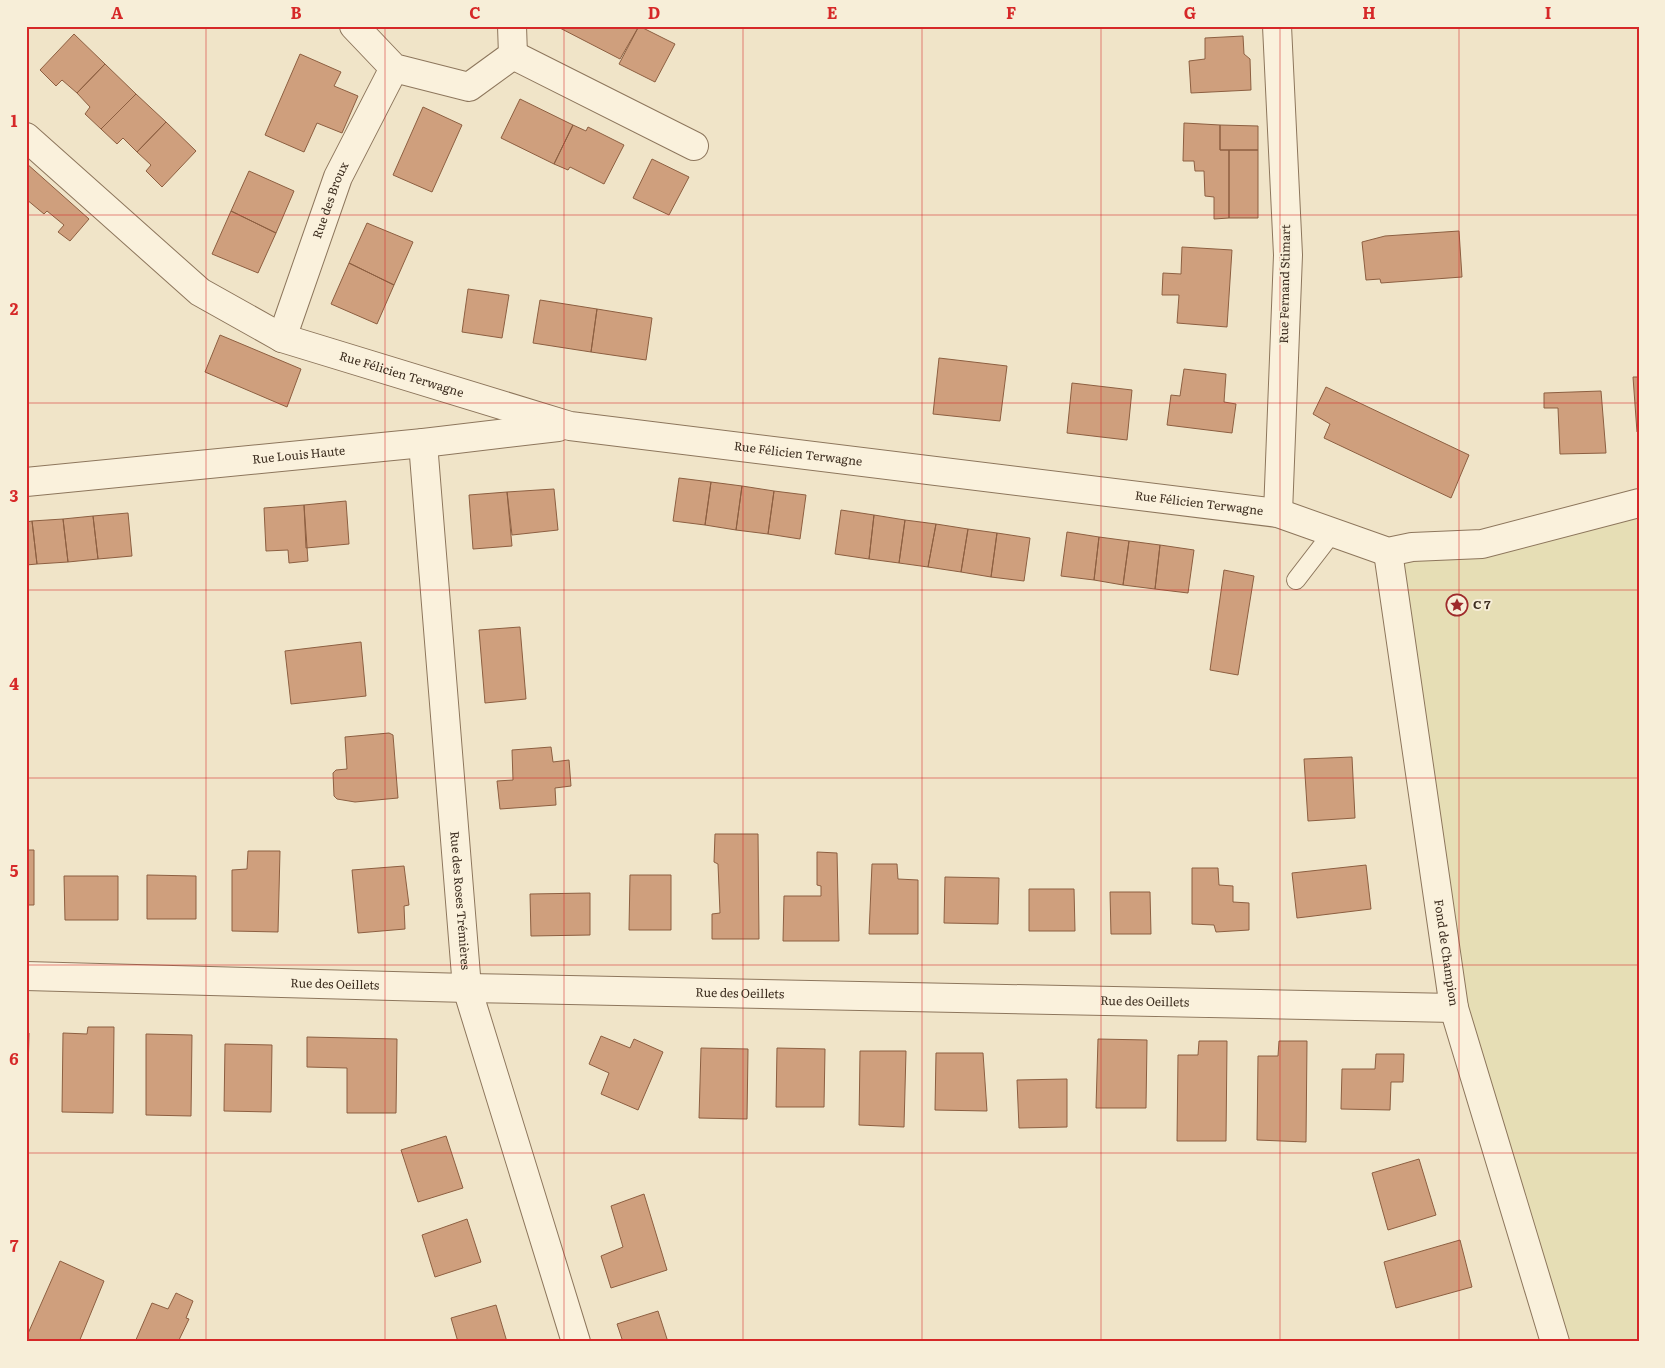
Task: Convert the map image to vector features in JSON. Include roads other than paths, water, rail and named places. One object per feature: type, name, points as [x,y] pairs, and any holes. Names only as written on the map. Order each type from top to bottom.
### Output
[{"type":"street","points":[[354,26],[394,68],[469,88],[513,55]]},
{"type":"street","points":[[512,26],[513,55]]},
{"type":"street","name":"Rue Fernand Stimart","points":[[1277,26],[1288,255],[1278,513]]},
{"type":"street","points":[[513,55],[694,146]]},
{"type":"street","name":"Rue des Broux","points":[[282,338],[338,177],[394,68]]},
{"type":"street","name":"Rue Félicien Terwagne","points":[[26,137],[200,292],[282,338],[570,426],[1278,513],[1388,552]]},
{"type":"street","name":"Rue Louis Haute","points":[[26,482],[424,443],[570,426]]},
{"type":"street","name":"Rue des Roses Trémières","points":[[424,443],[467,988],[576,1342]]},
{"type":"street","points":[[1388,552],[1412,547],[1482,544],[1639,503]]},
{"type":"street","name":"Fond de Champion","points":[[1388,552],[1454,1008],[1555,1342]]},
{"type":"street","name":"Rue des Oeillets","points":[[26,976],[467,988],[1454,1008]]},
{"type":"lane","points":[[1296,580],[1333,532]]},
{"type":"place","name":"C 7","points":[[1457,605]]}]
